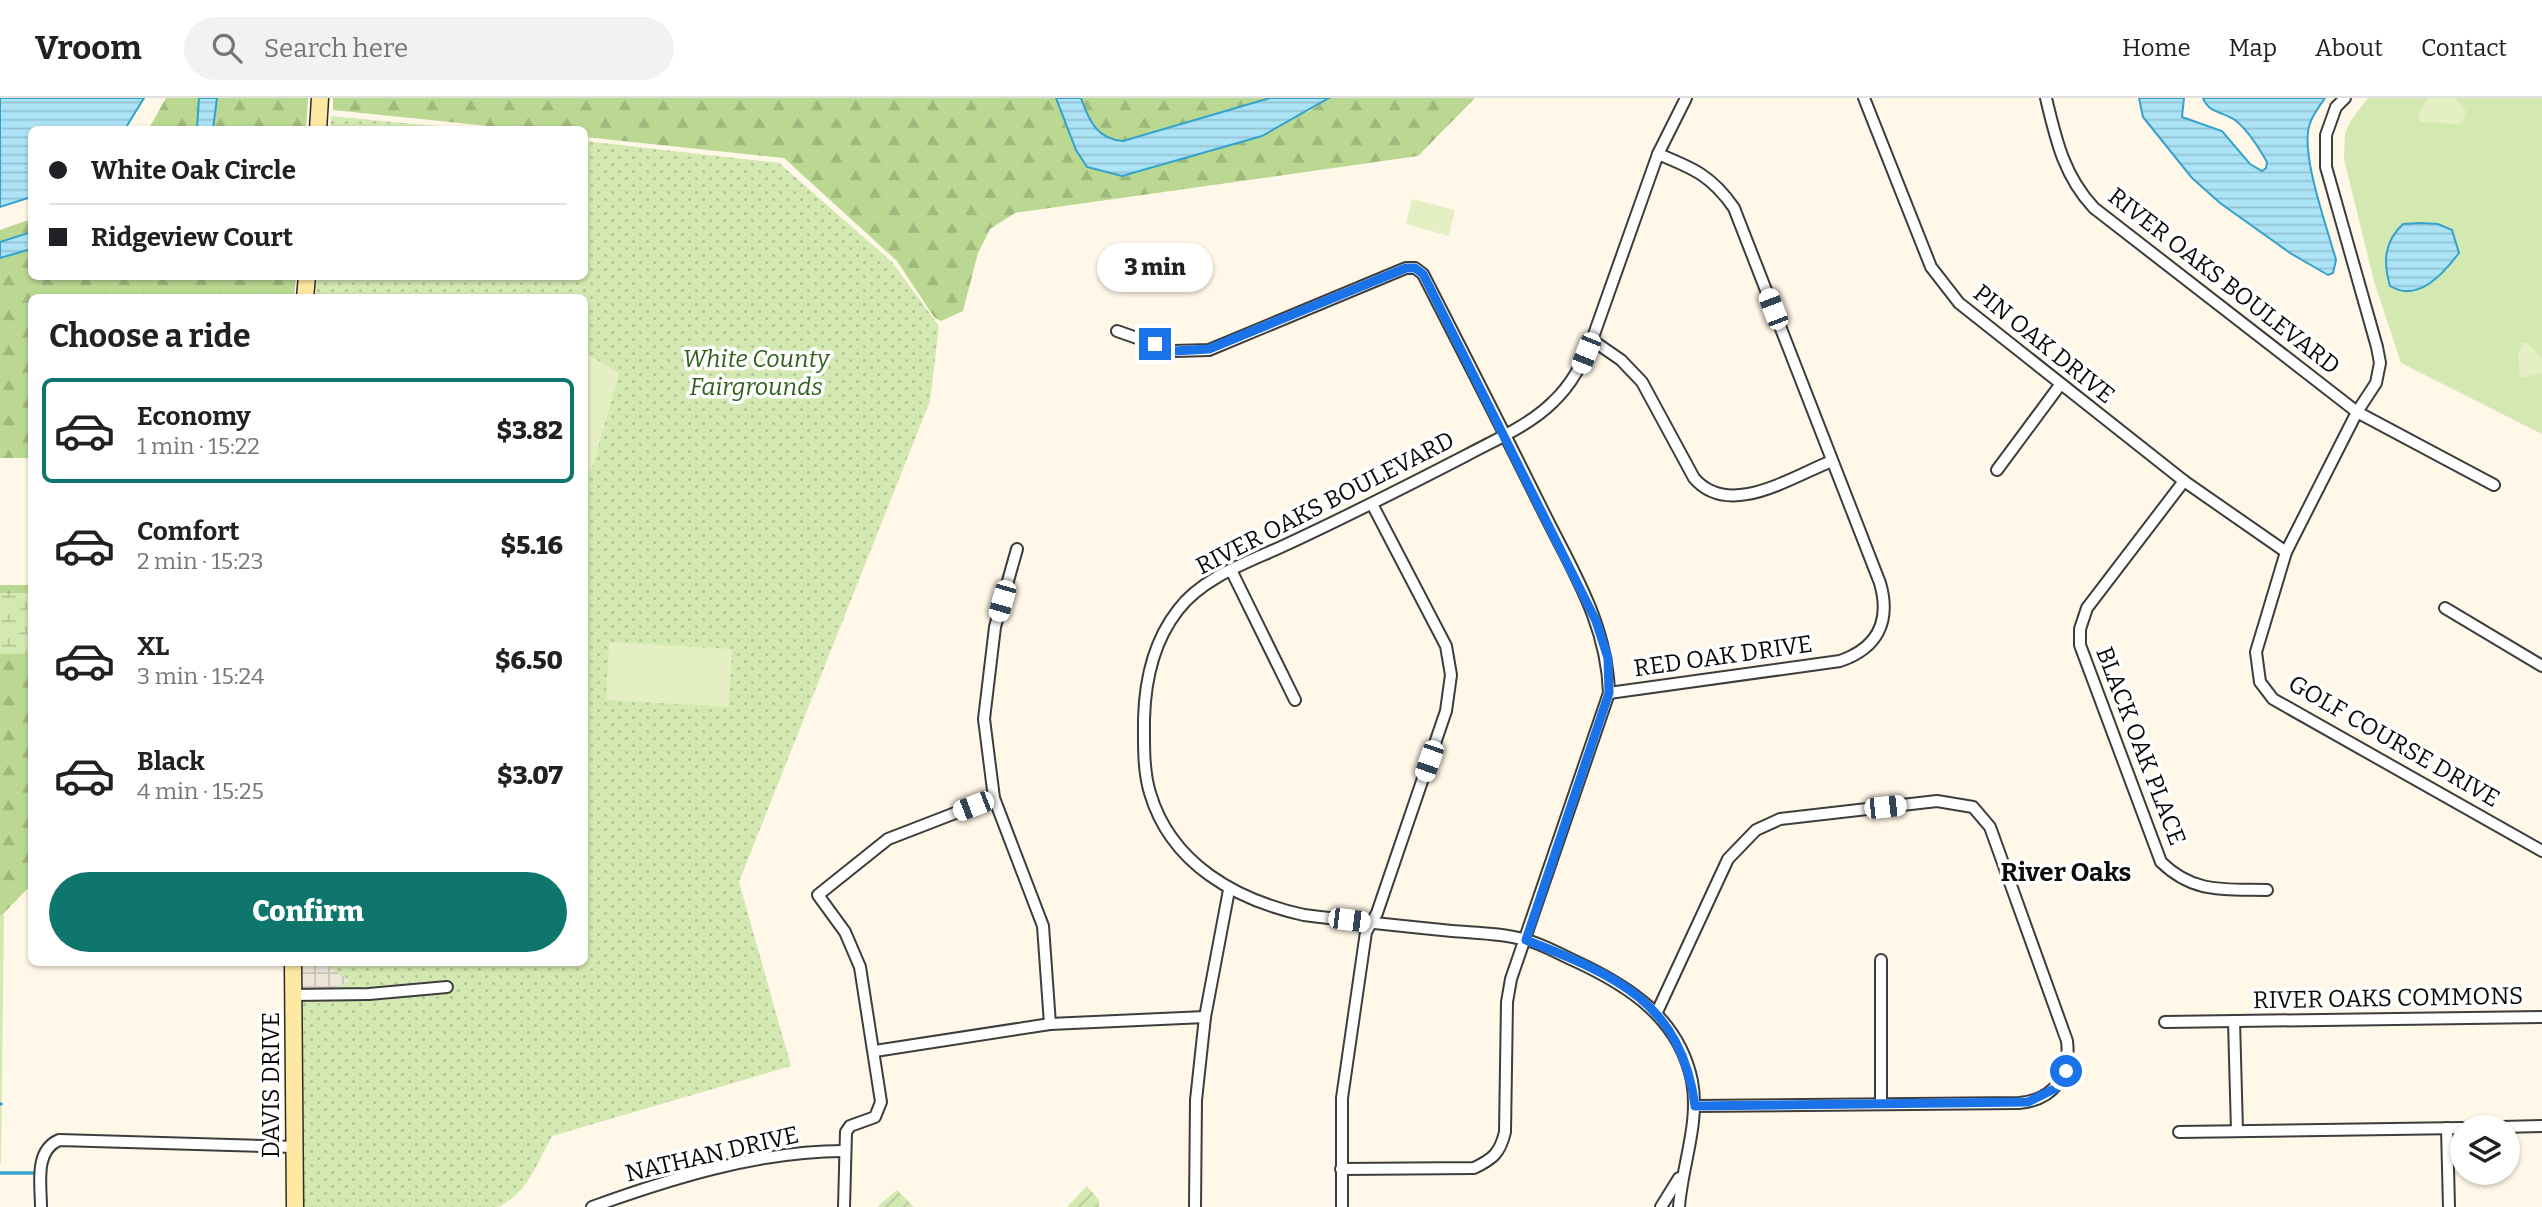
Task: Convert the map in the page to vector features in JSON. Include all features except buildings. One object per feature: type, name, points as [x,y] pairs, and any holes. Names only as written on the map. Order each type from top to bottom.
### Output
[{"type":"street","points":[[318,126],[320,98]]},
{"type":"street","name":"RIVER OAKS BOULEVARD","points":[[1679,1207],[1681,1176],[1695,1106],[1686,1060],[1657,1012],[1610,977],[1526,940],[1304,915],[1268,907],[1229,890],[1198,866],[1173,840],[1156,813],[1147,784],[1144,744],[1149,666],[1159,642],[1178,610],[1199,589],[1231,570],[1372,504],[1505,434],[1551,405],[1567,387],[1581,367],[1658,154],[1686,98]]},
{"type":"street","name":"PIN OAK DRIVE","points":[[1864,98],[1931,267],[1959,303],[2184,481],[2286,552]]},
{"type":"street","name":"RIVER OAKS BOULEVARD","points":[[2046,98],[2063,162],[2081,194],[2094,208],[2357,412],[2494,485]]},
{"type":"street","name":"GOLF COURSE DRIVE","points":[[2345,98],[2336,107],[2326,135],[2326,167],[2380,363],[2376,383],[2357,412],[2286,552],[2256,652],[2260,681],[2273,699],[2542,851]]},
{"type":"street","name":"RED OAK DRIVE","points":[[1342,1169],[1474,1168],[1492,1160],[1501,1149],[1506,1132],[1507,1002],[1511,979],[1609,693],[1840,661],[1865,650],[1875,640],[1884,618],[1883,594],[1734,208],[1718,185],[1696,170],[1658,154]]},
{"type":"street","points":[[1117,331],[1174,351],[1209,349],[1406,268],[1415,268],[1423,274],[1596,621],[1608,658],[1609,693]]},
{"type":"street","points":[[1591,340],[1621,360],[1642,382],[1694,478],[1704,490],[1718,496],[1736,497],[1832,461]]},
{"type":"street","points":[[1997,470],[2060,385]]},
{"type":"street","name":"BLACK OAK PLACE","points":[[2184,481],[2087,608],[2080,629],[2080,645],[2161,862],[2179,879],[2195,886],[2267,890]]},
{"type":"street","points":[[1342,1207],[1343,1083],[1366,932],[1377,913],[1446,711],[1451,675],[1446,646],[1372,504]]},
{"type":"street","points":[[1017,549],[995,627],[984,702],[985,735],[994,798],[1043,926],[1050,1024]]},
{"type":"street","points":[[1231,570],[1295,700]]},
{"type":"street","points":[[2445,608],[2542,666]]},
{"type":"street","points":[[845,1207],[845,1138],[850,1126],[875,1117],[880,1111],[874,1051],[860,967],[853,947],[818,895],[888,839],[994,798]]},
{"type":"street","points":[[1657,1012],[1728,859],[1756,830],[1780,819],[1937,801],[1973,807],[1990,827],[2068,1052],[2066,1071],[2056,1088],[2028,1102],[1695,1106]]},
{"type":"street","points":[[1195,1207],[1196,1100],[1205,1017],[1229,890]]},
{"type":"street","points":[[1881,960],[1881,1104]]},
{"type":"street","name":"DAVIS DRIVE","points":[[293,966],[295,1207]]},
{"type":"street","points":[[293,995],[369,994],[447,987]]},
{"type":"street","points":[[874,1051],[1050,1024],[1205,1017]]},
{"type":"street","name":"RIVER OAKS COMMONS","points":[[2165,1022],[2542,1017]]},
{"type":"street","name":"RIVER OAKS COMMONS","points":[[2234,1021],[2237,1131]]},
{"type":"street","points":[[2520,1127],[2542,1126]]},
{"type":"street","points":[[2179,1132],[2447,1128],[2449,1207]]},
{"type":"street","points":[[41,1207],[42,1156],[48,1146],[59,1140],[294,1147]]},
{"type":"street","name":"NATHAN DRIVE","points":[[592,1207],[653,1185],[798,1151],[845,1151]]},
{"type":"street","name":"RIVER OAKS BOULEVARD","points":[[1661,1207],[1681,1176]]},
{"type":"green space","points":[[166,98],[199,98],[197,126],[150,126]]},
{"type":"green space","points":[[217,98],[308,98],[306,126],[214,126]]},
{"type":"green space","points":[[333,98],[1056,98],[1076,150],[1308,112],[1329,98],[1475,98],[1418,156],[1015,213],[990,229],[978,253],[963,311],[941,321],[934,317],[897,261],[784,158],[588,137],[588,126],[488,126],[333,110]]},
{"type":"green space","points":[[1081,98],[1270,98],[1123,141],[1100,133],[1091,121]]},
{"type":"green space","points":[[2368,98],[2542,98],[2542,434],[2401,363],[2374,281],[2344,159],[2345,133],[2351,120]]},
{"type":"green space","points":[[2428,98],[2454,98],[2466,111],[2463,122],[2420,122],[2418,115]]},
{"type":"green space","points":[[331,116],[436,126],[330,126]]},
{"type":"green space","name":"White County Fairgrounds","points":[[588,141],[779,163],[892,262],[939,326],[930,401],[739,882],[791,1066],[552,1136],[524,1186],[507,1202],[497,1207],[303,1207],[302,966],[588,966],[588,294],[315,294],[317,280],[588,280]]},
{"type":"green space","points":[[1412,199],[1455,210],[1449,236],[1406,224]]},
{"type":"green space","points":[[28,220],[28,233],[0,242],[0,230]]},
{"type":"green space","points":[[28,250],[28,280],[296,280],[294,294],[28,294],[28,458],[0,458],[0,258]]},
{"type":"green space","points":[[2523,343],[2528,343],[2542,358],[2542,373],[2520,378],[2518,353]]},
{"type":"green space","points":[[588,355],[619,373],[594,463],[588,473]]},
{"type":"green space","points":[[0,585],[28,585],[28,888],[0,917]]},
{"type":"green space","points":[[0,593],[28,593],[28,654],[0,654]]},
{"type":"green space","points":[[609,642],[732,649],[729,707],[606,700]]},
{"type":"green space","points":[[4,914],[1,1163],[0,1163],[0,917]]},
{"type":"green space","points":[[1087,1186],[1099,1200],[1099,1207],[1067,1207]]},
{"type":"green space","points":[[897,1190],[914,1207],[878,1207],[878,1206]]},
{"type":"shaded area","points":[[300,966],[328,966],[350,981],[332,989],[299,988]]},
{"type":"water","points":[[0,98],[144,98],[127,126],[28,126],[28,198],[0,207]]},
{"type":"water","points":[[199,98],[217,98],[213,126],[197,126]]},
{"type":"water","points":[[1056,98],[1081,98],[1087,114],[1100,133],[1123,141],[1270,98],[1329,98],[1262,136],[1122,176],[1087,167],[1076,150]]},
{"type":"water","points":[[2139,98],[2184,98],[2182,117],[2222,131],[2250,164],[2262,171],[2267,162],[2249,134],[2231,117],[2209,107],[2203,98],[2325,98],[2310,123],[2308,145],[2313,178],[2336,260],[2333,273],[2328,275],[2290,253],[2220,203],[2192,178],[2143,117]]},
{"type":"water","points":[[2403,224],[2438,224],[2452,230],[2459,253],[2438,277],[2420,289],[2400,290],[2390,286],[2386,260],[2392,238]]},
{"type":"water","points":[[28,233],[28,250],[0,258],[0,242]]},
{"type":"waterway","points":[[0,1173],[35,1173]]},
{"type":"district","name":"River Oaks","points":[[2066,872]]},
{"type":"route","points":[[1155,344],[1174,351],[1209,349],[1406,268],[1415,268],[1423,274],[1596,621],[1608,658],[1609,693],[1526,940],[1610,977],[1634,992],[1657,1012],[1686,1060],[1695,1106],[2019,1103],[2037,1100],[2048,1094],[2056,1088],[2066,1071]]}]
